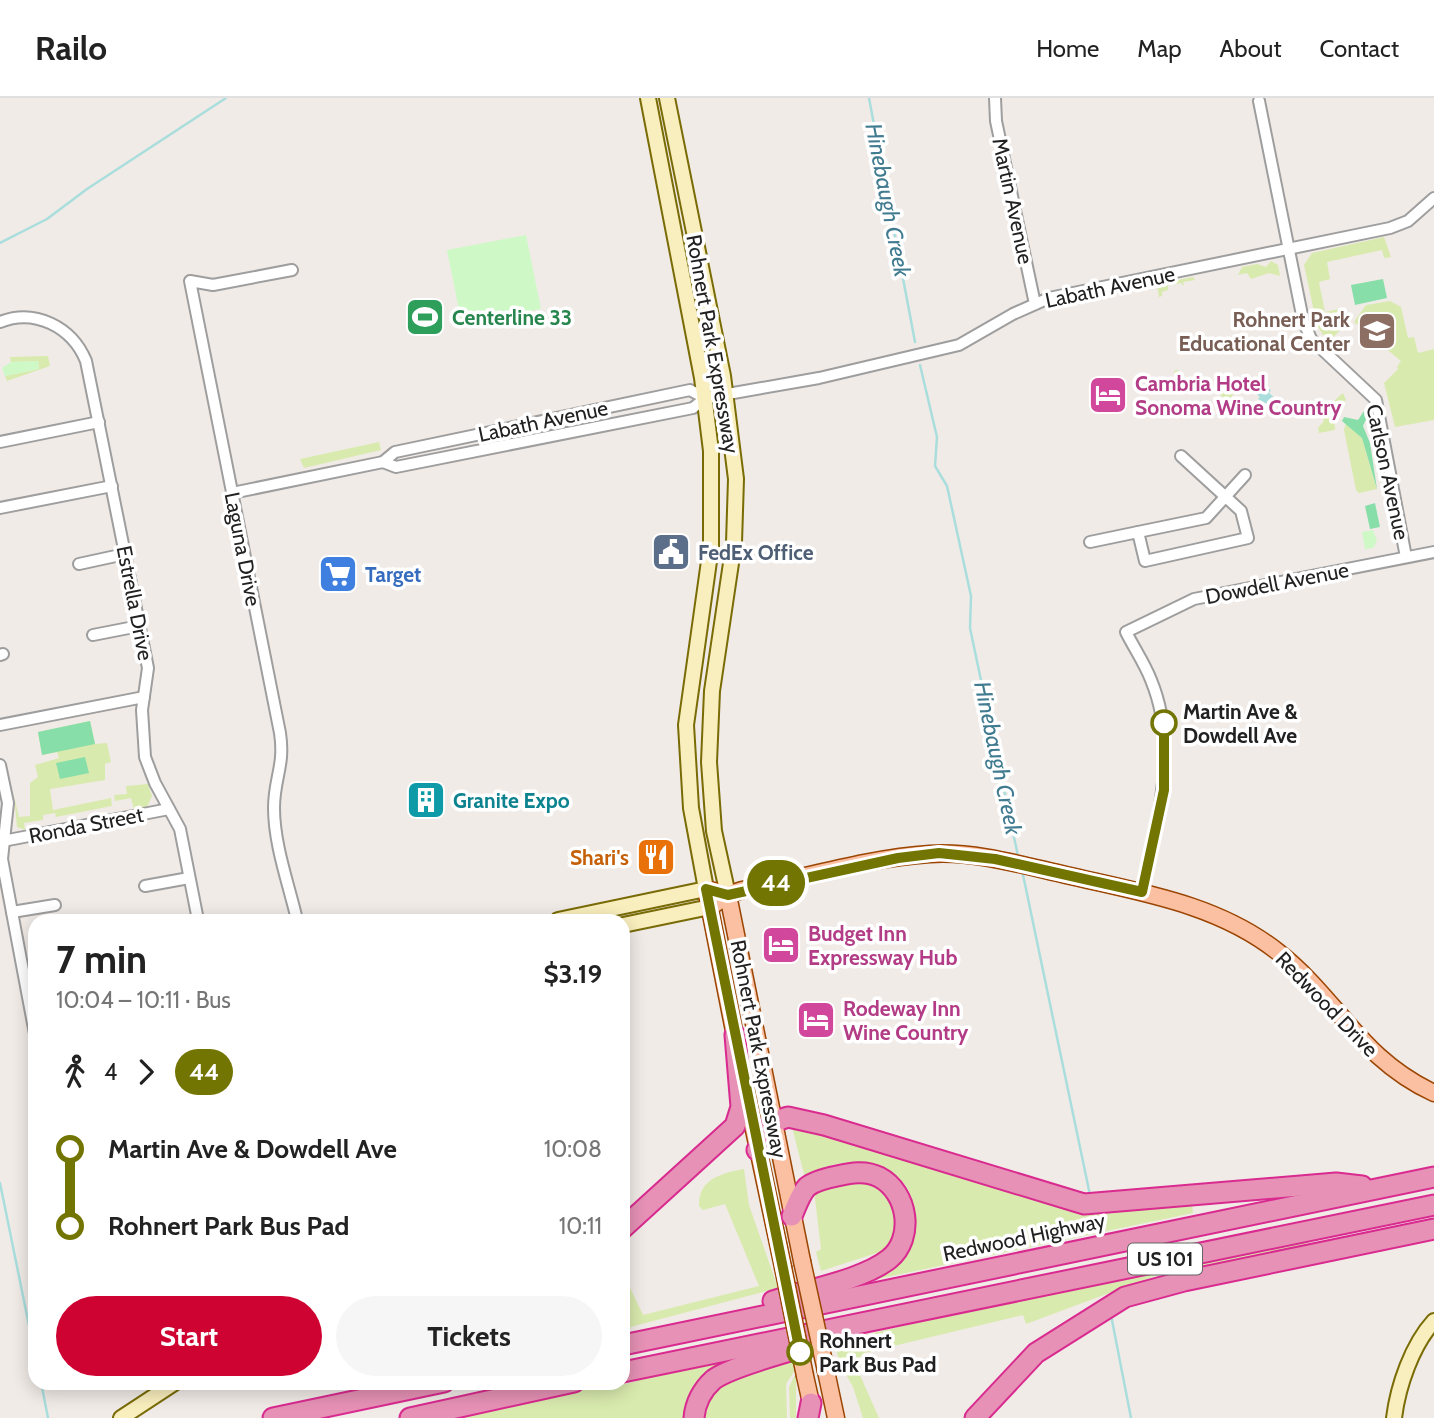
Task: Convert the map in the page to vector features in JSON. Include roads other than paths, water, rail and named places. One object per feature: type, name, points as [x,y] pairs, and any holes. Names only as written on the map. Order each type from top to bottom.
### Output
[{"type":"highway","points":[[630,1222],[735,1126],[741,1107],[735,1035]]},
{"type":"highway","points":[[757,1150],[774,1122],[788,1117],[824,1125],[1084,1204],[1336,1183],[1380,1188]]},
{"type":"highway","points":[[630,1344],[878,1266],[895,1252],[904,1234],[904,1210],[899,1197],[890,1185],[866,1173],[852,1173],[806,1188],[792,1216]]},
{"type":"highway","name":"Redwood Highway","points":[[630,1344],[1434,1177]]},
{"type":"highway","name":"US 101","points":[[630,1371],[1434,1205]]},
{"type":"highway","points":[[975,1418],[1036,1353],[1125,1297],[1184,1281],[1434,1229]]},
{"type":"highway","points":[[694,1418],[697,1402],[705,1390],[726,1372],[954,1302]]},
{"type":"highway","points":[[261,1418],[354,1390]]},
{"type":"highway","points":[[273,1418],[406,1390]]},
{"type":"highway","points":[[410,1418],[538,1390]]},
{"type":"main road","name":"Rohnert Park Expressway","points":[[648,98],[705,398],[713,513],[686,725],[687,764],[706,889],[757,1150],[806,1376],[811,1413]]},
{"type":"main road","name":"Rohnert Park Expressway","points":[[667,98],[726,394],[736,479],[729,580],[712,691],[709,762],[715,831],[752,1000],[792,1216],[836,1418]]},
{"type":"main road","points":[[697,641],[718,644]]},
{"type":"main road","name":"Redwood Drive","points":[[630,924],[710,907],[728,895],[831,871],[927,854],[1031,867],[1142,892],[1207,911],[1254,933],[1303,974],[1373,1054],[1409,1081],[1434,1093]]},
{"type":"main road","name":"Redwood Drive","points":[[587,914],[706,889],[728,895]]},
{"type":"main road","points":[[1394,1418],[1402,1381],[1427,1328],[1434,1321]]},
{"type":"main road","points":[[121,1418],[164,1390]]},
{"type":"street","name":"Martin Avenue","points":[[995,98],[996,121],[1035,304]]},
{"type":"street","name":"Carlson Avenue","points":[[1259,101],[1303,320],[1311,339],[1376,400],[1406,557]]},
{"type":"street","name":"Labath Avenue","points":[[383,462],[396,467],[485,451],[693,408],[705,398],[819,378],[929,352],[976,338],[1049,298],[1390,228],[1417,215],[1434,198]]},
{"type":"street","name":"Laguna Drive","points":[[292,270],[213,285],[190,281],[284,756],[276,784],[274,810],[296,914]]},
{"type":"street","name":"Estrella Drive","points":[[0,322],[18,318],[41,319],[61,329],[82,351],[99,422],[149,676],[144,697],[142,734],[145,757],[180,829],[197,914]]},
{"type":"street","name":"Labath Avenue","points":[[232,493],[383,462],[395,453],[690,390],[705,398]]},
{"type":"street","points":[[0,442],[99,422]]},
{"type":"street","points":[[1138,532],[1145,561],[1248,538],[1241,511],[1181,456]]},
{"type":"street","points":[[1090,542],[1206,519],[1245,475]]},
{"type":"street","points":[[0,508],[112,486]]},
{"type":"street","name":"Dowdell Avenue","points":[[1142,892],[1164,790],[1164,721],[1151,678],[1126,632],[1194,599],[1434,552]]},
{"type":"street","points":[[79,564],[125,554]]},
{"type":"street","points":[[93,635],[139,626]]},
{"type":"street","points":[[0,725],[144,697]]},
{"type":"street","points":[[0,765],[8,803],[2,859],[28,975]]},
{"type":"street","name":"Ronda Street","points":[[3,841],[169,809]]},
{"type":"street","points":[[145,886],[189,878]]},
{"type":"street","points":[[12,912],[55,905]]},
{"type":"water","points":[[1259,383],[1271,390],[1269,393],[1276,399],[1270,406],[1258,399],[1260,397],[1252,390]]},
{"type":"waterway","points":[[0,243],[47,219],[87,189],[226,98]]},
{"type":"waterway","name":"Hinebaugh Creek","points":[[869,98],[915,342]]},
{"type":"waterway","name":"Hinebaugh Creek","points":[[920,365],[937,437],[935,466],[947,486],[971,596],[970,628],[1018,856]]},
{"type":"waterway","name":"Hinebaugh Creek","points":[[1022,870],[1090,1195]]},
{"type":"waterway","points":[[0,1183],[28,1321]]},
{"type":"waterway","points":[[1111,1315],[1131,1418]]},
{"type":"waterway","points":[[43,1390],[48,1418]]},
{"type":"place","name":"Centerline 33","points":[[425,317]]},
{"type":"place","name":"Rohnert Park Educational Center","points":[[1377,331]]},
{"type":"place","name":"Cambria Hotel Sonoma Wine Country","points":[[1108,395]]},
{"type":"place","name":"FedEx Office","points":[[671,552]]},
{"type":"place","name":"Target","points":[[338,574]]},
{"type":"place","name":"Martin Ave & Dowdell Ave","points":[[1164,723]]},
{"type":"place","name":"Granite Expo","points":[[426,800]]},
{"type":"place","name":"Shari's","points":[[656,857]]},
{"type":"place","name":"Budget Inn Expressway Hub","points":[[781,945]]},
{"type":"place","name":"Rodeway Inn Wine Country","points":[[816,1020]]},
{"type":"place","name":"Rohnert Park Bus Pad","points":[[800,1352]]}]
